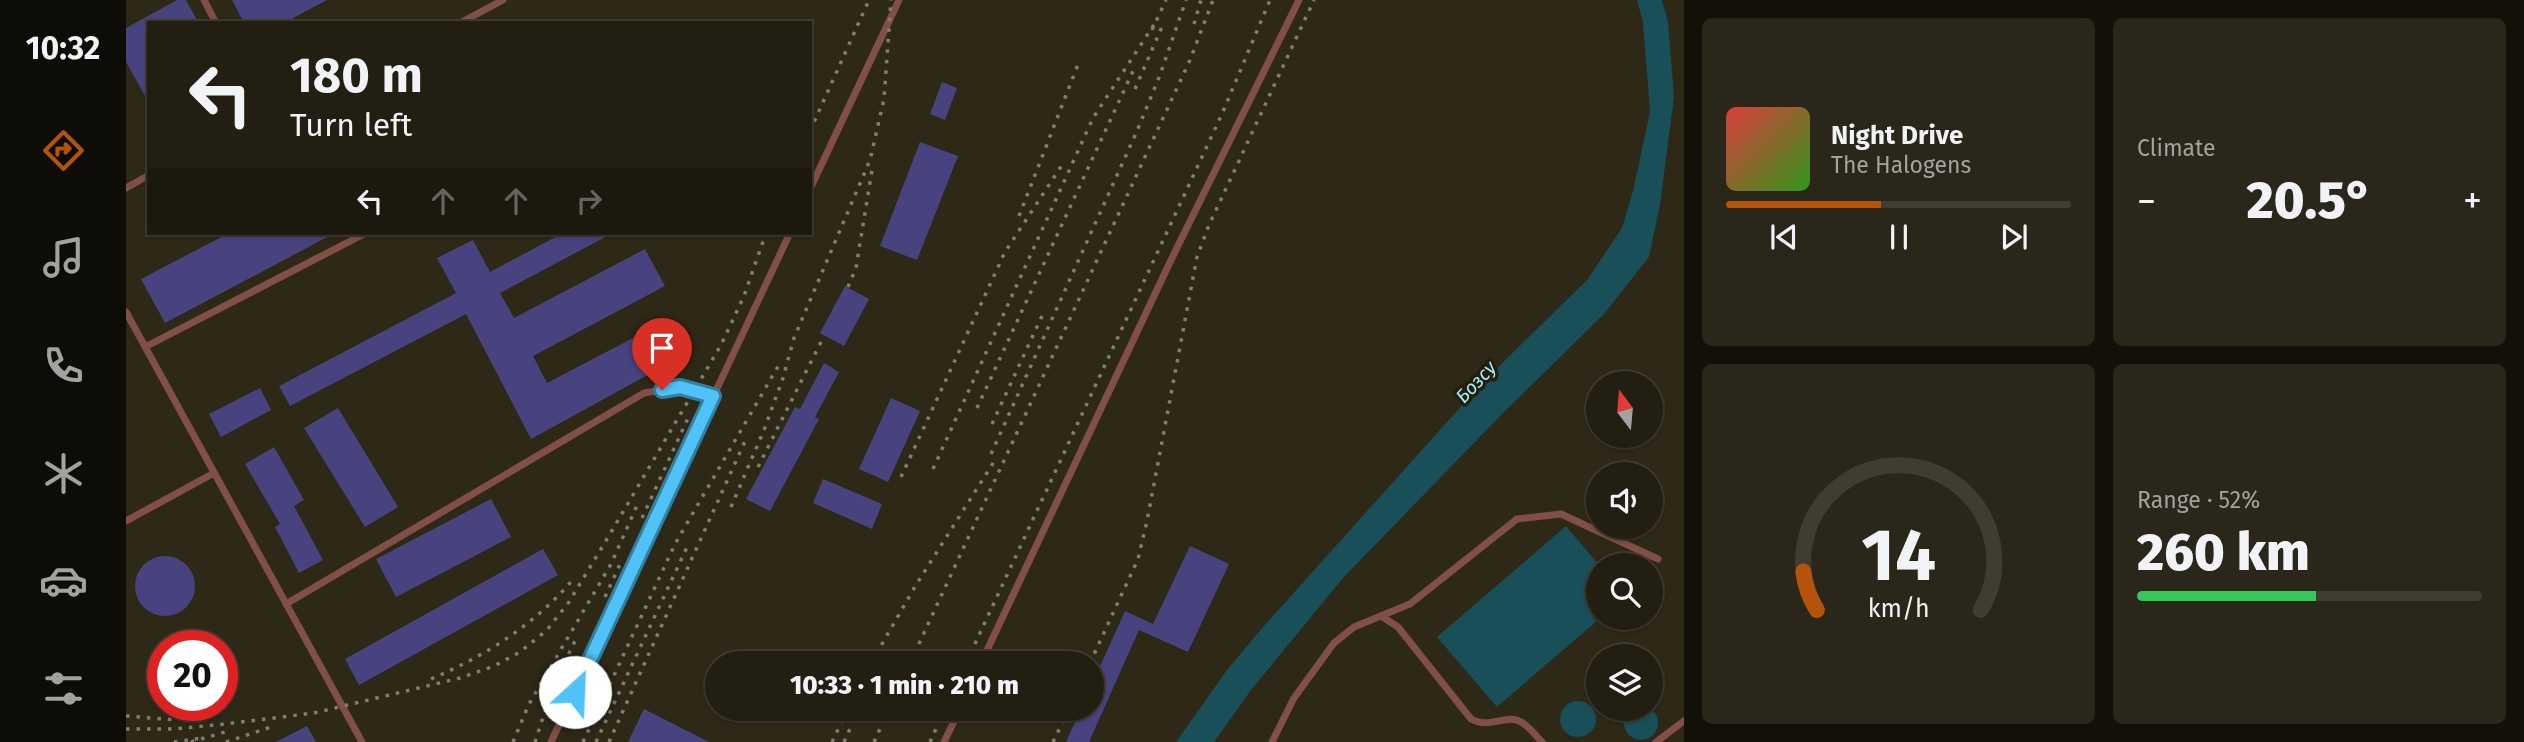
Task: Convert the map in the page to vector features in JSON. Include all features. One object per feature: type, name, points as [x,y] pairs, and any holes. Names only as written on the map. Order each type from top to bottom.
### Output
[{"type":"lane","points":[[204,0],[215,21]]},
{"type":"lane","points":[[464,21],[503,0]]},
{"type":"lane","points":[[812,185],[899,0]]},
{"type":"lane","points":[[987,651],[1171,260],[1299,0]]},
{"type":"lane","points":[[126,188],[147,176]]},
{"type":"lane","points":[[145,347],[362,235]]},
{"type":"lane","points":[[551,742],[789,235]]},
{"type":"lane","points":[[126,312],[362,742]]},
{"type":"lane","points":[[286,604],[644,393],[680,387],[713,396]]},
{"type":"lane","points":[[126,521],[214,473]]},
{"type":"lane","points":[[1272,742],[1294,698],[1334,643],[1354,628],[1410,604],[1517,519],[1561,514],[1645,553]]},
{"type":"lane","points":[[1381,616],[1398,627],[1471,719],[1481,724],[1510,718],[1519,720],[1542,742]]},
{"type":"lane","points":[[944,742],[954,721]]},
{"type":"lane","points":[[1656,742],[1684,721]]},
{"type":"water","name":"Бозсу","points":[[1637,0],[1662,0],[1668,22],[1674,97],[1660,205],[1649,257],[1604,314],[1502,414],[1343,578],[1251,690],[1214,742],[1176,742],[1227,670],[1263,627],[1483,382],[1587,280],[1622,228],[1650,112],[1643,22]]},
{"type":"water","points":[[1566,526],[1589,553],[1586,553],[1586,630],[1497,707],[1437,637]]},
{"type":"water","points":[[1571,703],[1585,703],[1586,721],[1595,721],[1594,726],[1585,735],[1571,735],[1562,726],[1562,712]]},
{"type":"water","points":[[1624,721],[1658,721],[1657,730],[1648,739],[1634,739],[1625,730]]},
{"type":"building","points":[[177,0],[186,0],[197,20],[147,21],[147,99],[126,62],[126,28]]},
{"type":"building","points":[[232,0],[327,0],[293,18],[295,21],[243,21]]},
{"type":"building","points":[[942,82],[957,88],[945,120],[930,114]]},
{"type":"building","points":[[920,142],[958,156],[917,260],[880,246]]},
{"type":"building","points":[[225,235],[331,235],[165,323],[141,279]]},
{"type":"building","points":[[559,235],[609,235],[500,293],[514,318],[645,249],[665,286],[533,356],[547,383],[656,326],[675,360],[531,439],[466,314],[290,406],[279,386],[456,293],[437,258],[473,240],[490,272]]},
{"type":"building","points":[[845,286],[869,299],[844,346],[820,333]]},
{"type":"building","points":[[824,363],[839,372],[815,417],[819,419],[770,511],[746,499],[795,407],[800,409]]},
{"type":"building","points":[[260,388],[271,410],[221,437],[209,414]]},
{"type":"building","points":[[891,398],[920,411],[888,482],[859,469]]},
{"type":"building","points":[[338,408],[398,507],[365,527],[304,428]]},
{"type":"building","points":[[274,447],[304,500],[294,506],[323,560],[299,573],[275,527],[280,524],[245,464]]},
{"type":"building","points":[[823,479],[882,504],[872,529],[813,503]]},
{"type":"building","points":[[491,499],[511,537],[396,597],[376,559]]},
{"type":"building","points":[[1190,546],[1229,564],[1188,652],[1139,630],[1104,708],[1104,657],[1125,611],[1153,624]]},
{"type":"building","points":[[543,549],[558,575],[359,685],[345,659]]},
{"type":"building","points":[[165,556],[182,561],[190,569],[195,586],[190,603],[182,611],[165,616],[148,611],[140,603],[135,586],[140,569],[148,561]]},
{"type":"building","points":[[644,709],[709,742],[628,742]]},
{"type":"building","points":[[1076,721],[1098,721],[1089,742],[1066,742]]},
{"type":"building","points":[[307,726],[316,742],[276,742]]},
{"type":"railway","points":[[812,127],[869,0]]},
{"type":"railway","points":[[731,507],[764,430],[794,338],[870,160],[884,99],[891,0]]},
{"type":"railway","points":[[1152,30],[1166,0]]},
{"type":"railway","points":[[991,454],[1137,131],[1186,0]]},
{"type":"railway","points":[[1194,24],[1201,0]]},
{"type":"railway","points":[[916,651],[1190,60],[1213,0]]},
{"type":"railway","points":[[972,651],[1222,114],[1270,0]]},
{"type":"railway","points":[[1096,651],[1138,559],[1197,257],[1209,225],[1314,0]]},
{"type":"railway","points":[[1135,89],[1164,22]]},
{"type":"railway","points":[[933,469],[1093,118],[1155,23]]},
{"type":"railway","points":[[1019,216],[1079,62]]},
{"type":"railway","points":[[977,408],[1133,71]]},
{"type":"railway","points":[[901,477],[1005,252],[1064,162]]},
{"type":"railway","points":[[848,287],[856,268],[872,170]]},
{"type":"railway","points":[[126,729],[173,729],[314,713],[460,678],[494,666],[520,652],[547,630],[569,602],[610,534],[721,345],[744,296],[765,235]]},
{"type":"railway","points":[[992,424],[1042,316]]},
{"type":"railway","points":[[758,467],[824,336]]},
{"type":"railway","points":[[583,742],[675,544],[780,363]]},
{"type":"railway","points":[[642,518],[689,416]]},
{"type":"railway","points":[[609,742],[746,439]]},
{"type":"railway","points":[[878,651],[997,457]]},
{"type":"railway","points":[[513,742],[529,704],[611,564],[639,501]]},
{"type":"railway","points":[[596,742],[688,545]]},
{"type":"railway","points":[[605,597],[621,562]]},
{"type":"railway","points":[[431,679],[472,660],[509,637],[544,609],[575,577]]},
{"type":"railway","points":[[535,742],[554,684],[577,637]]},
{"type":"railway","points":[[126,716],[147,718]]},
{"type":"railway","points":[[832,742],[842,721]]},
{"type":"railway","points":[[844,742],[854,721]]},
{"type":"railway","points":[[874,742],[884,721]]},
{"type":"railway","points":[[930,742],[940,721]]},
{"type":"railway","points":[[1053,742],[1063,721]]},
{"type":"railway","points":[[226,742],[271,727]]},
{"type":"railway","points":[[191,742],[225,732]]},
{"type":"railway","points":[[174,742],[201,738]]},
{"type":"route","points":[[575,692],[713,396],[680,387],[662,390]]}]
